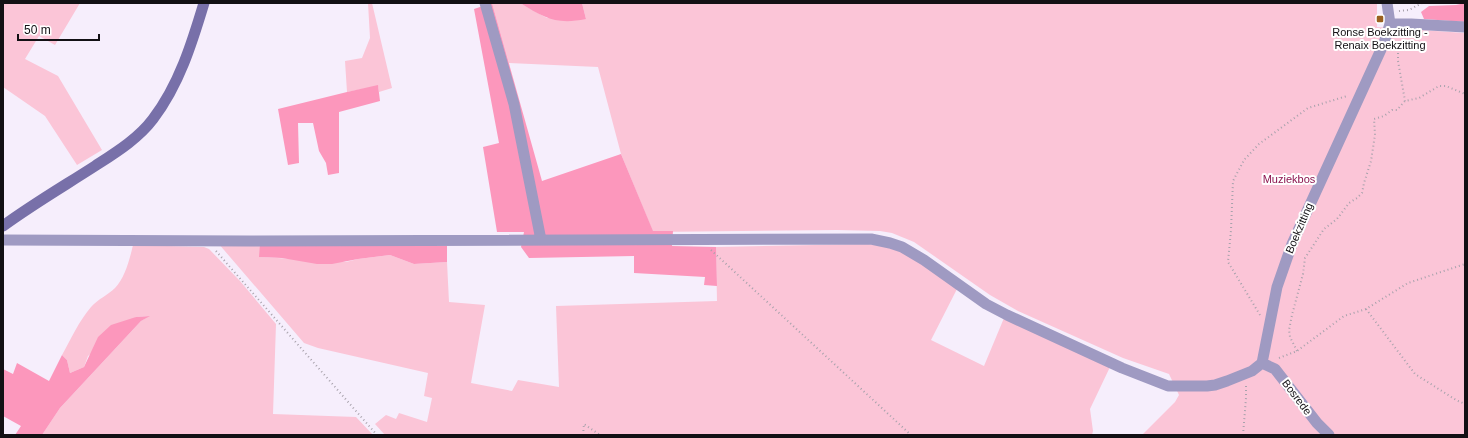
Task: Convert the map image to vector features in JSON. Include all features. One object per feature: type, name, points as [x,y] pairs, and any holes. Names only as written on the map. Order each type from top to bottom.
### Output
[{"type":"main road","points":[[4,225],[113,154],[138,135],[153,119],[171,90],[185,61],[204,3]]},
{"type":"street","points":[[485,3],[514,104],[541,240]]},
{"type":"street","name":"Boekzitting","points":[[1262,363],[1272,306],[1283,268],[1300,226],[1360,92],[1384,43],[1390,24],[1388,7]]},
{"type":"street","points":[[1390,24],[1465,27]]},
{"type":"street","points":[[3,240],[871,240],[890,243],[902,247],[914,253],[992,307],[1153,381],[1168,386],[1207,386],[1246,374],[1262,363]]},
{"type":"street","name":"Bosrede","points":[[1262,363],[1275,369],[1312,418],[1329,435]]},
{"type":"path","points":[[1388,7],[1409,10],[1422,3]]},
{"type":"path","points":[[1390,24],[1398,38],[1398,61],[1405,101]]},
{"type":"path","points":[[1296,351],[1290,337],[1289,330],[1303,274],[1305,258],[1324,229],[1337,219],[1349,203],[1358,198],[1362,193],[1371,161],[1375,135],[1374,119],[1384,116],[1392,110],[1397,110],[1405,101],[1419,98],[1439,86],[1446,86],[1465,94]]},
{"type":"path","points":[[1260,320],[1260,314],[1228,262],[1233,181],[1244,160],[1259,144],[1308,108],[1360,92]]},
{"type":"path","points":[[212,240],[217,252],[377,435]]},
{"type":"path","points":[[699,240],[911,435]]},
{"type":"path","points":[[1262,363],[1278,359],[1296,351],[1344,316],[1366,309],[1408,283],[1465,264]]},
{"type":"path","points":[[1366,309],[1415,374],[1456,400],[1465,404]]},
{"type":"path","points":[[1243,435],[1246,374]]},
{"type":"path","points":[[583,435],[584,424],[600,435]]},
{"type":"green space","points":[[3,3],[80,3],[55,45],[39,36],[25,59],[58,76],[102,150],[77,165],[45,116],[3,87]]},
{"type":"green space","points":[[368,3],[372,3],[392,88],[379,92],[378,86],[347,92],[345,61],[362,58],[370,38]]},
{"type":"green space","name":"Muziekbos","points":[[492,3],[520,3],[547,18],[586,19],[582,3],[1377,3],[1377,27],[1465,33],[1465,435],[1142,435],[1175,402],[1179,395],[1169,374],[1123,358],[1018,311],[990,295],[914,242],[892,233],[880,231],[653,232],[621,154],[598,67],[509,63]]},
{"type":"green space","points":[[218,243],[260,244],[260,257],[346,262],[390,255],[414,264],[447,262],[449,302],[485,305],[471,383],[512,391],[518,380],[559,387],[556,306],[717,301],[716,247],[868,244],[887,246],[903,251],[957,289],[931,340],[984,366],[1004,318],[1110,367],[1090,409],[1093,431],[1092,435],[385,435],[375,424],[386,415],[396,419],[399,413],[427,422],[432,398],[424,396],[428,373],[318,348],[304,343]]},
{"type":"green space","points":[[133,245],[204,247],[209,249],[240,281],[276,324],[273,414],[356,417],[373,435],[42,435],[60,408],[141,321],[149,316],[136,317],[88,356],[84,367],[70,373],[67,360],[62,355],[87,312],[94,304],[119,284],[127,268]]},
{"type":"shaded area","points":[[492,3],[542,181],[621,154],[653,231],[673,231],[672,246],[716,247],[717,286],[704,285],[705,277],[634,273],[634,256],[529,258],[521,247],[524,232],[497,232],[483,147],[499,143],[474,9]]},
{"type":"shaded area","points":[[520,3],[582,3],[586,19],[576,21],[559,21],[537,13]]},
{"type":"shaded area","points":[[1465,3],[1465,22],[1424,19],[1421,12],[1429,6],[1456,5]]},
{"type":"shaded area","points":[[378,85],[380,101],[339,112],[339,173],[328,175],[326,163],[319,151],[313,123],[298,123],[299,163],[288,165],[278,109]]},
{"type":"shaded area","points":[[260,244],[447,246],[447,262],[414,264],[390,255],[332,264],[317,264],[282,258],[259,257]]},
{"type":"shaded area","points":[[150,316],[141,321],[60,408],[42,435],[15,435],[21,426],[3,416],[3,369],[13,374],[17,363],[49,381],[62,355],[67,360],[70,373],[84,367],[98,337],[111,325],[136,317]]},
{"type":"place","name":"Ronse Boekzitting - Renaix Boekzitting","points":[[1380,19]]}]
